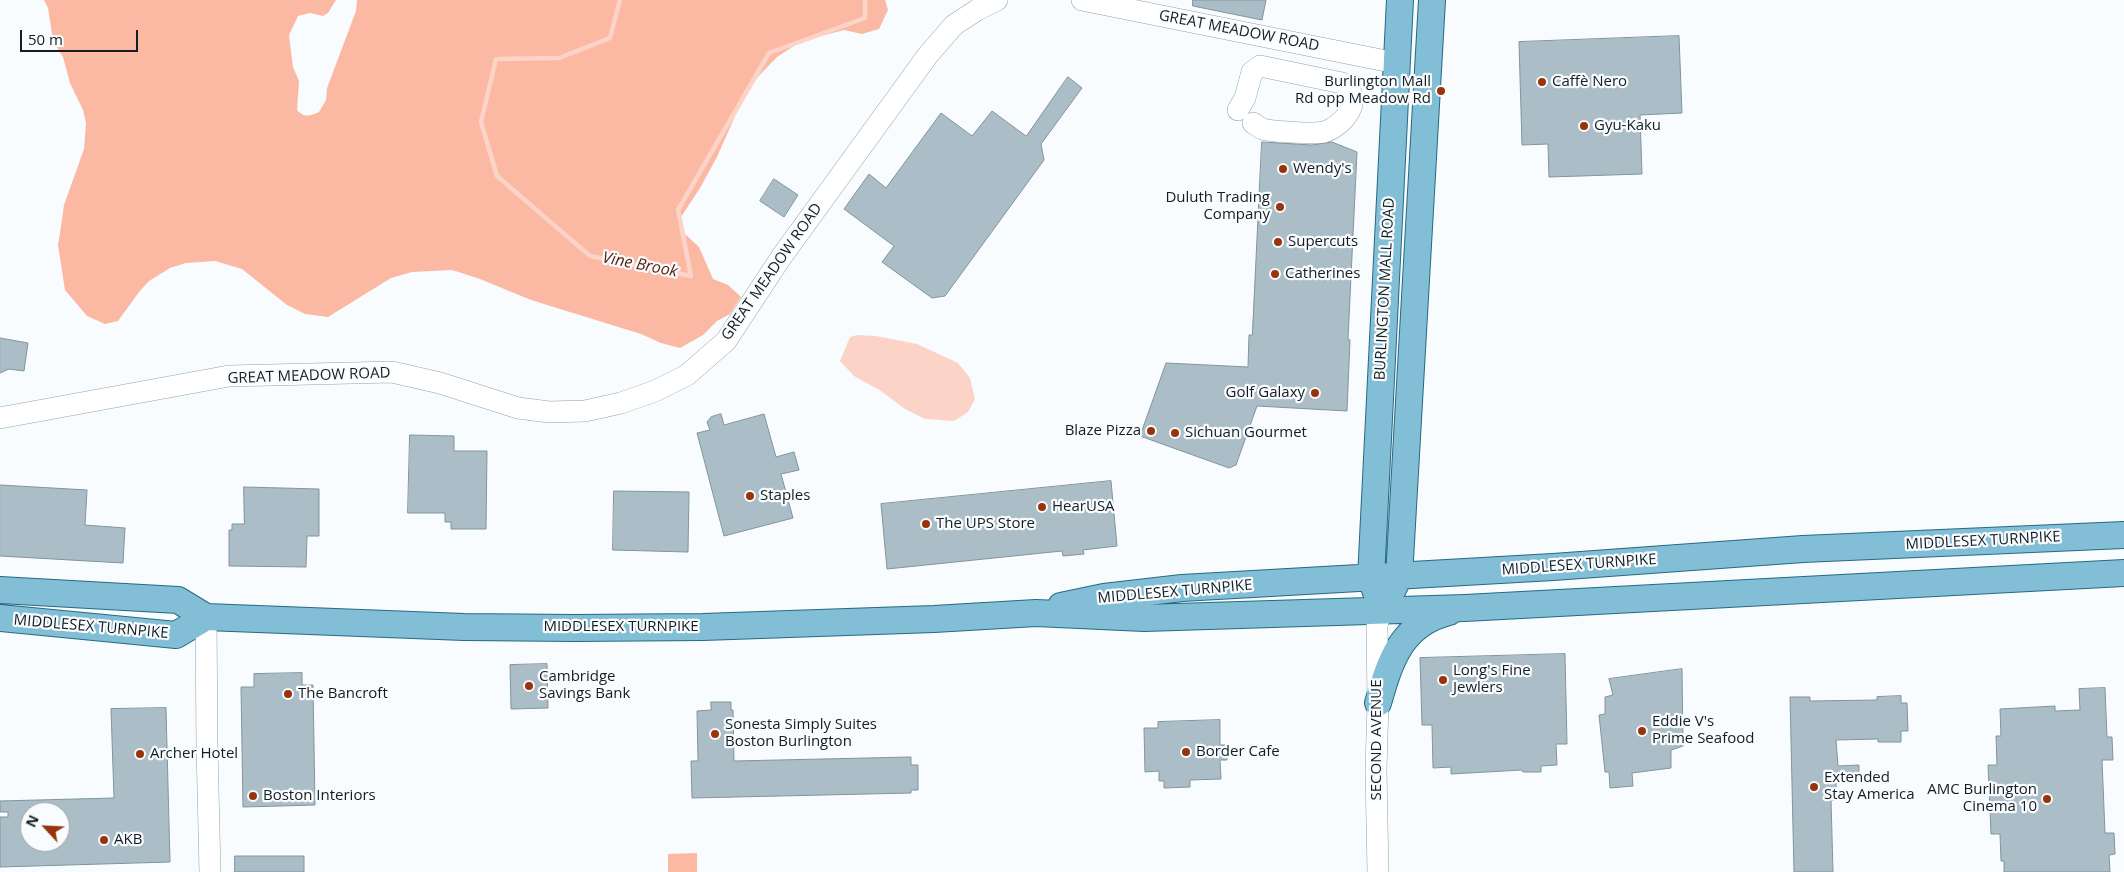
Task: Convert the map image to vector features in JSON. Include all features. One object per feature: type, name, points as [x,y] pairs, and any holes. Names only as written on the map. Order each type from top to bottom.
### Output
[{"type":"main road","name":"BURLINGTON MALL ROAD","points":[[1371,578],[1400,0]]},
{"type":"main road","name":"BURLINGTON MALL ROAD","points":[[1399,577],[1432,0]]},
{"type":"main road","points":[[1396,63],[1427,68]]},
{"type":"main road","name":"MIDDLESEX TURNPIKE","points":[[1036,613],[1075,602],[1136,592],[1399,577],[1803,549],[2124,535]]},
{"type":"main road","name":"MIDDLESEX TURNPIKE","points":[[0,590],[178,600],[206,617],[454,626],[585,628],[703,627],[934,619],[1036,613],[1144,618],[1465,608],[2124,573]]},
{"type":"main road","points":[[1383,610],[1399,577]]},
{"type":"main road","points":[[1371,578],[1383,610]]},
{"type":"main road","points":[[41,622],[43,592]]},
{"type":"main road","points":[[1378,703],[1387,672],[1397,649],[1411,632],[1422,623],[1441,614],[1465,608]]},
{"type":"main road","name":"MIDDLESEX TURNPIKE","points":[[0,618],[176,635],[206,617]]},
{"type":"street","name":"GREAT MEADOW ROAD","points":[[0,418],[229,376],[392,372],[440,383],[518,408],[549,412],[571,412],[603,407],[655,391],[702,364],[726,341],[782,256],[928,55],[954,25],[997,0]]},
{"type":"street","name":"GREAT MEADOW ROAD","points":[[1082,0],[1396,63]]},
{"type":"street","points":[[1260,66],[1342,83],[1349,88],[1352,96],[1352,106],[1348,113],[1332,128],[1322,132],[1263,129],[1245,117],[1245,98],[1252,72],[1260,66]]},
{"type":"street","name":"SECOND AVENUE","points":[[1378,872],[1376,770],[1378,703],[1377,624],[1383,610]]},
{"type":"street","points":[[206,617],[210,872]]},
{"type":"shaded area","points":[[44,0],[336,0],[328,13],[323,16],[310,13],[298,16],[289,35],[293,67],[299,81],[297,110],[307,116],[319,112],[326,100],[327,88],[356,11],[357,0],[885,0],[888,10],[879,29],[862,34],[844,30],[797,44],[777,57],[753,82],[717,157],[681,217],[685,234],[699,247],[713,279],[728,285],[741,297],[730,314],[717,321],[703,335],[680,348],[531,300],[480,279],[452,270],[412,272],[391,278],[328,317],[305,314],[287,305],[242,269],[215,261],[186,263],[170,268],[149,281],[118,321],[105,324],[87,316],[65,290],[58,245],[64,205],[84,149],[86,123],[83,110],[70,83],[63,57],[53,41],[48,8]]},
{"type":"shaded area","points":[[857,335],[876,336],[917,344],[958,363],[970,378],[975,399],[968,412],[954,421],[925,419],[905,409],[881,391],[854,376],[840,361],[850,337]]},
{"type":"shaded area","points":[[697,853],[697,872],[668,872],[668,854]]},
{"type":"building","points":[[1193,0],[1266,0],[1262,20],[1193,6]]},
{"type":"building","points":[[1679,36],[1682,113],[1640,115],[1642,174],[1549,177],[1548,144],[1522,145],[1519,42]]},
{"type":"building","points":[[1068,77],[1082,88],[1041,144],[1044,160],[945,296],[932,298],[882,262],[894,246],[844,209],[869,174],[886,188],[941,113],[972,136],[992,111],[1026,136]]},
{"type":"building","points":[[1262,142],[1312,145],[1332,142],[1357,152],[1348,339],[1350,340],[1347,411],[1257,406],[1236,465],[1229,468],[1140,436],[1166,363],[1248,367],[1249,335],[1252,335]]},
{"type":"building","points":[[774,179],[798,195],[784,217],[760,201]]},
{"type":"building","points":[[0,338],[28,343],[24,371],[9,369],[0,373]]},
{"type":"building","name":"Staples","points":[[721,414],[724,425],[764,414],[776,457],[794,452],[799,470],[781,474],[793,518],[724,536],[697,433],[710,430],[707,422],[711,417]]},
{"type":"building","points":[[410,435],[454,436],[454,451],[487,451],[486,529],[451,529],[451,522],[445,522],[445,513],[408,513]]},
{"type":"building","points":[[1111,481],[1117,546],[1083,550],[1084,554],[1063,556],[1062,551],[887,569],[881,504]]},
{"type":"building","points":[[0,485],[87,490],[85,525],[125,528],[123,563],[0,556]]},
{"type":"building","points":[[244,487],[319,489],[319,536],[307,536],[306,567],[229,566],[229,530],[232,530],[232,524],[244,524]]},
{"type":"building","points":[[614,491],[689,492],[688,552],[613,550]]},
{"type":"building","points":[[1565,654],[1567,744],[1556,744],[1557,765],[1541,766],[1541,772],[1523,772],[1522,770],[1451,774],[1451,767],[1433,768],[1432,725],[1422,725],[1420,658]]},
{"type":"building","name":"Cambridge Savings Bank","points":[[547,664],[548,708],[511,709],[510,665]]},
{"type":"building","name":"Eddie V's Prime Seafood","points":[[1682,669],[1683,746],[1671,750],[1671,768],[1632,773],[1633,786],[1610,788],[1609,772],[1605,772],[1599,715],[1605,714],[1605,697],[1613,695],[1609,679]]},
{"type":"building","points":[[302,673],[302,685],[313,685],[315,805],[243,807],[241,687],[254,687],[254,674]]},
{"type":"building","name":"AMC Burlington Cinema 10","points":[[2105,688],[2107,737],[2112,737],[2113,760],[2102,760],[2105,833],[2114,833],[2115,854],[2109,855],[2110,872],[2004,872],[2004,861],[2001,861],[2000,834],[1991,834],[1988,765],[1997,765],[1996,736],[2001,736],[2000,709],[2055,706],[2055,711],[2080,710],[2079,689]]},
{"type":"building","name":"Extended Stay America","points":[[1901,696],[1901,703],[1907,703],[1908,731],[1901,731],[1901,742],[1878,742],[1878,739],[1836,740],[1838,766],[1859,765],[1859,782],[1836,783],[1836,790],[1833,790],[1834,800],[1831,800],[1833,872],[1794,872],[1790,697],[1810,697],[1810,701],[1877,700],[1877,697]]},
{"type":"building","name":"Sonesta Simply Suites Boston Burlington","points":[[711,702],[731,702],[731,710],[733,710],[734,761],[911,757],[911,765],[918,765],[918,790],[911,790],[911,793],[692,798],[691,761],[698,761],[697,711],[711,710]]},
{"type":"building","name":"Archer Hotel","points":[[166,708],[170,862],[0,867],[0,817],[8,817],[8,812],[0,812],[0,801],[114,798],[111,709]]},
{"type":"building","name":"Border Cafe","points":[[1220,720],[1220,745],[1227,745],[1227,760],[1220,760],[1221,779],[1190,780],[1190,787],[1164,788],[1164,781],[1159,781],[1159,771],[1145,772],[1144,728],[1158,728],[1158,722]]},
{"type":"building","points":[[235,856],[304,856],[304,872],[235,872]]},
{"type":"waterway","name":"Vine Brook","points":[[620,0],[610,38],[559,58],[496,59],[481,122],[497,176],[590,256],[691,276],[678,210],[769,53],[865,18],[865,0]]},
{"type":"place","name":"Caffè Nero","points":[[1542,82]]},
{"type":"place","name":"Burlington Mall Rd opp Meadow Rd","points":[[1441,91]]},
{"type":"place","name":"Gyu-Kaku","points":[[1584,126]]},
{"type":"place","name":"Wendy's","points":[[1283,169]]},
{"type":"place","name":"Duluth Trading Company","points":[[1280,207]]},
{"type":"place","name":"Supercuts","points":[[1278,242]]},
{"type":"place","name":"Catherines","points":[[1275,274]]},
{"type":"place","name":"Golf Galaxy","points":[[1315,393]]},
{"type":"place","name":"Blaze Pizza","points":[[1151,431]]},
{"type":"place","name":"Sichuan Gourmet","points":[[1175,433]]},
{"type":"place","name":"Staples","points":[[750,496]]},
{"type":"place","name":"HearUSA","points":[[1042,507]]},
{"type":"place","name":"The UPS Store","points":[[926,524]]},
{"type":"place","name":"Long's Fine Jewlers","points":[[1443,680]]},
{"type":"place","name":"Cambridge Savings Bank","points":[[529,686]]},
{"type":"place","name":"The Bancroft","points":[[288,694]]},
{"type":"place","name":"Eddie V's Prime Seafood","points":[[1642,731]]},
{"type":"place","name":"Sonesta Simply Suites Boston Burlington","points":[[715,734]]},
{"type":"place","name":"Border Cafe","points":[[1186,752]]},
{"type":"place","name":"Archer Hotel","points":[[140,754]]},
{"type":"place","name":"Extended Stay America","points":[[1814,787]]},
{"type":"place","name":"Boston Interiors","points":[[253,796]]},
{"type":"place","name":"AMC Burlington Cinema 10","points":[[2047,799]]},
{"type":"place","name":"AKB","points":[[104,840]]}]
